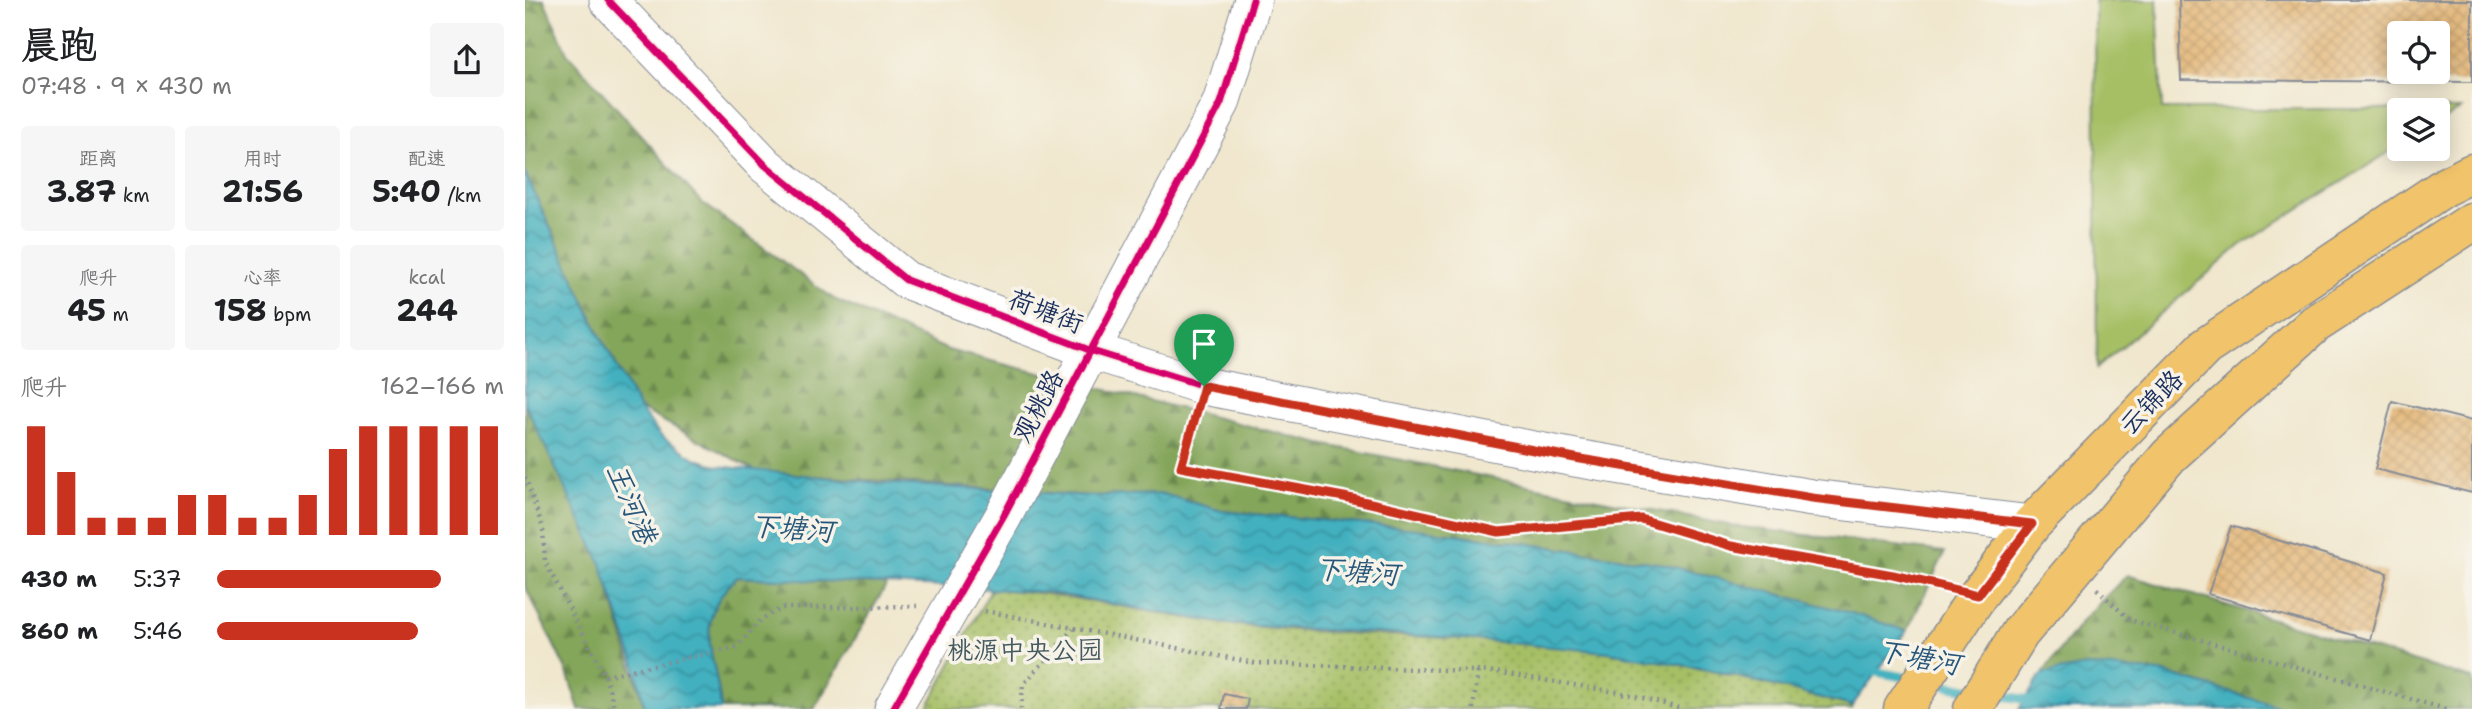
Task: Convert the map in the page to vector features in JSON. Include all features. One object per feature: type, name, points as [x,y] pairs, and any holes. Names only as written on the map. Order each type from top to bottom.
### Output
[{"type":"main road","name":"云锦路","points":[[1903,709],[1978,595],[2032,524],[2205,347],[2446,186],[2472,173]]},
{"type":"main road","name":"云锦路","points":[[1973,709],[2020,633],[2076,570],[2169,456],[2315,324],[2472,222]]},
{"type":"street","name":"荷塘街","points":[[608,0],[765,166],[907,280],[1092,351],[1204,386],[1575,458],[1812,498],[2032,524]]},
{"type":"street","name":"观桃路","points":[[893,709],[1004,515],[1221,103],[1253,0]]},
{"type":"path","points":[[1204,386],[1181,467],[1344,497],[1499,532],[1641,519],[1731,546],[1893,575],[1978,595]]},
{"type":"path","points":[[525,477],[543,528],[545,562],[605,676],[615,709]]},
{"type":"path","points":[[2076,570],[2130,620],[2446,709]]},
{"type":"path","points":[[605,676],[737,647],[760,620],[782,608],[953,605],[1255,663],[1478,672],[1628,694],[1682,709]]},
{"type":"path","points":[[1021,709],[1023,685],[1074,629]]},
{"type":"path","points":[[1473,709],[1478,672]]},
{"type":"green space","points":[[525,0],[544,0],[567,53],[700,201],[834,299],[948,350],[1321,444],[1733,526],[1945,552],[1907,631],[1663,564],[1530,544],[1416,529],[1222,511],[1163,494],[1091,496],[758,472],[639,408],[600,335],[525,173]]},
{"type":"green space","points":[[2095,0],[2157,0],[2162,109],[2387,109],[2387,154],[2241,245],[2097,368]]},
{"type":"green space","points":[[2450,109],[2461,109],[2450,116]]},
{"type":"green space","points":[[525,404],[601,563],[645,709],[579,709],[567,672],[525,586]]},
{"type":"green space","points":[[2127,575],[2472,679],[2472,709],[2287,709],[2161,672],[2042,674],[2083,620]]},
{"type":"green space","points":[[736,577],[887,584],[814,709],[721,709],[709,639],[710,624],[722,594]]},
{"type":"green space","name":"桃源中央公园","points":[[991,589],[1080,599],[1197,620],[1275,629],[1514,642],[1609,652],[1701,669],[1852,706],[1851,709],[927,709]]},
{"type":"water","name":"王河港","points":[[525,173],[600,335],[639,408],[662,437],[695,458],[717,466],[880,483],[1091,496],[1163,494],[1222,511],[1416,529],[1530,544],[1663,564],[1851,613],[1907,631],[1852,706],[1716,671],[1608,652],[1441,637],[1227,624],[1046,592],[737,577],[723,593],[714,609],[710,624],[711,654],[721,709],[645,709],[635,666],[601,564],[525,404]]},
{"type":"water","points":[[2086,666],[2161,672],[2287,709],[2019,709],[2042,674]]},
{"type":"building","points":[[2179,0],[2472,0],[2472,82],[2450,82],[2450,21],[2387,21],[2387,81],[2181,80]]},
{"type":"building","points":[[2392,401],[2472,421],[2472,493],[2375,469]]},
{"type":"building","points":[[2231,526],[2387,573],[2370,640],[2208,594]]},
{"type":"building","points":[[1224,694],[1248,699],[1246,709],[1221,709]]},
{"type":"waterway","name":"下塘河","points":[[1865,670],[1910,678]]},
{"type":"waterway","name":"下塘河","points":[[1931,682],[1972,690]]},
{"type":"waterway","name":"下塘河","points":[[1993,694],[2034,701]]},
{"type":"cycle path","points":[[608,0],[765,165],[906,280],[1092,351],[1204,386],[1575,458],[1812,498],[2032,524]]},
{"type":"cycle path","points":[[893,709],[1004,515],[1221,103],[1253,0]]},
{"type":"route","points":[[1204,386],[1575,458],[1812,498],[2032,524],[1978,595],[1893,575],[1731,546],[1641,519],[1499,532],[1344,497],[1181,467],[1204,386]]}]
